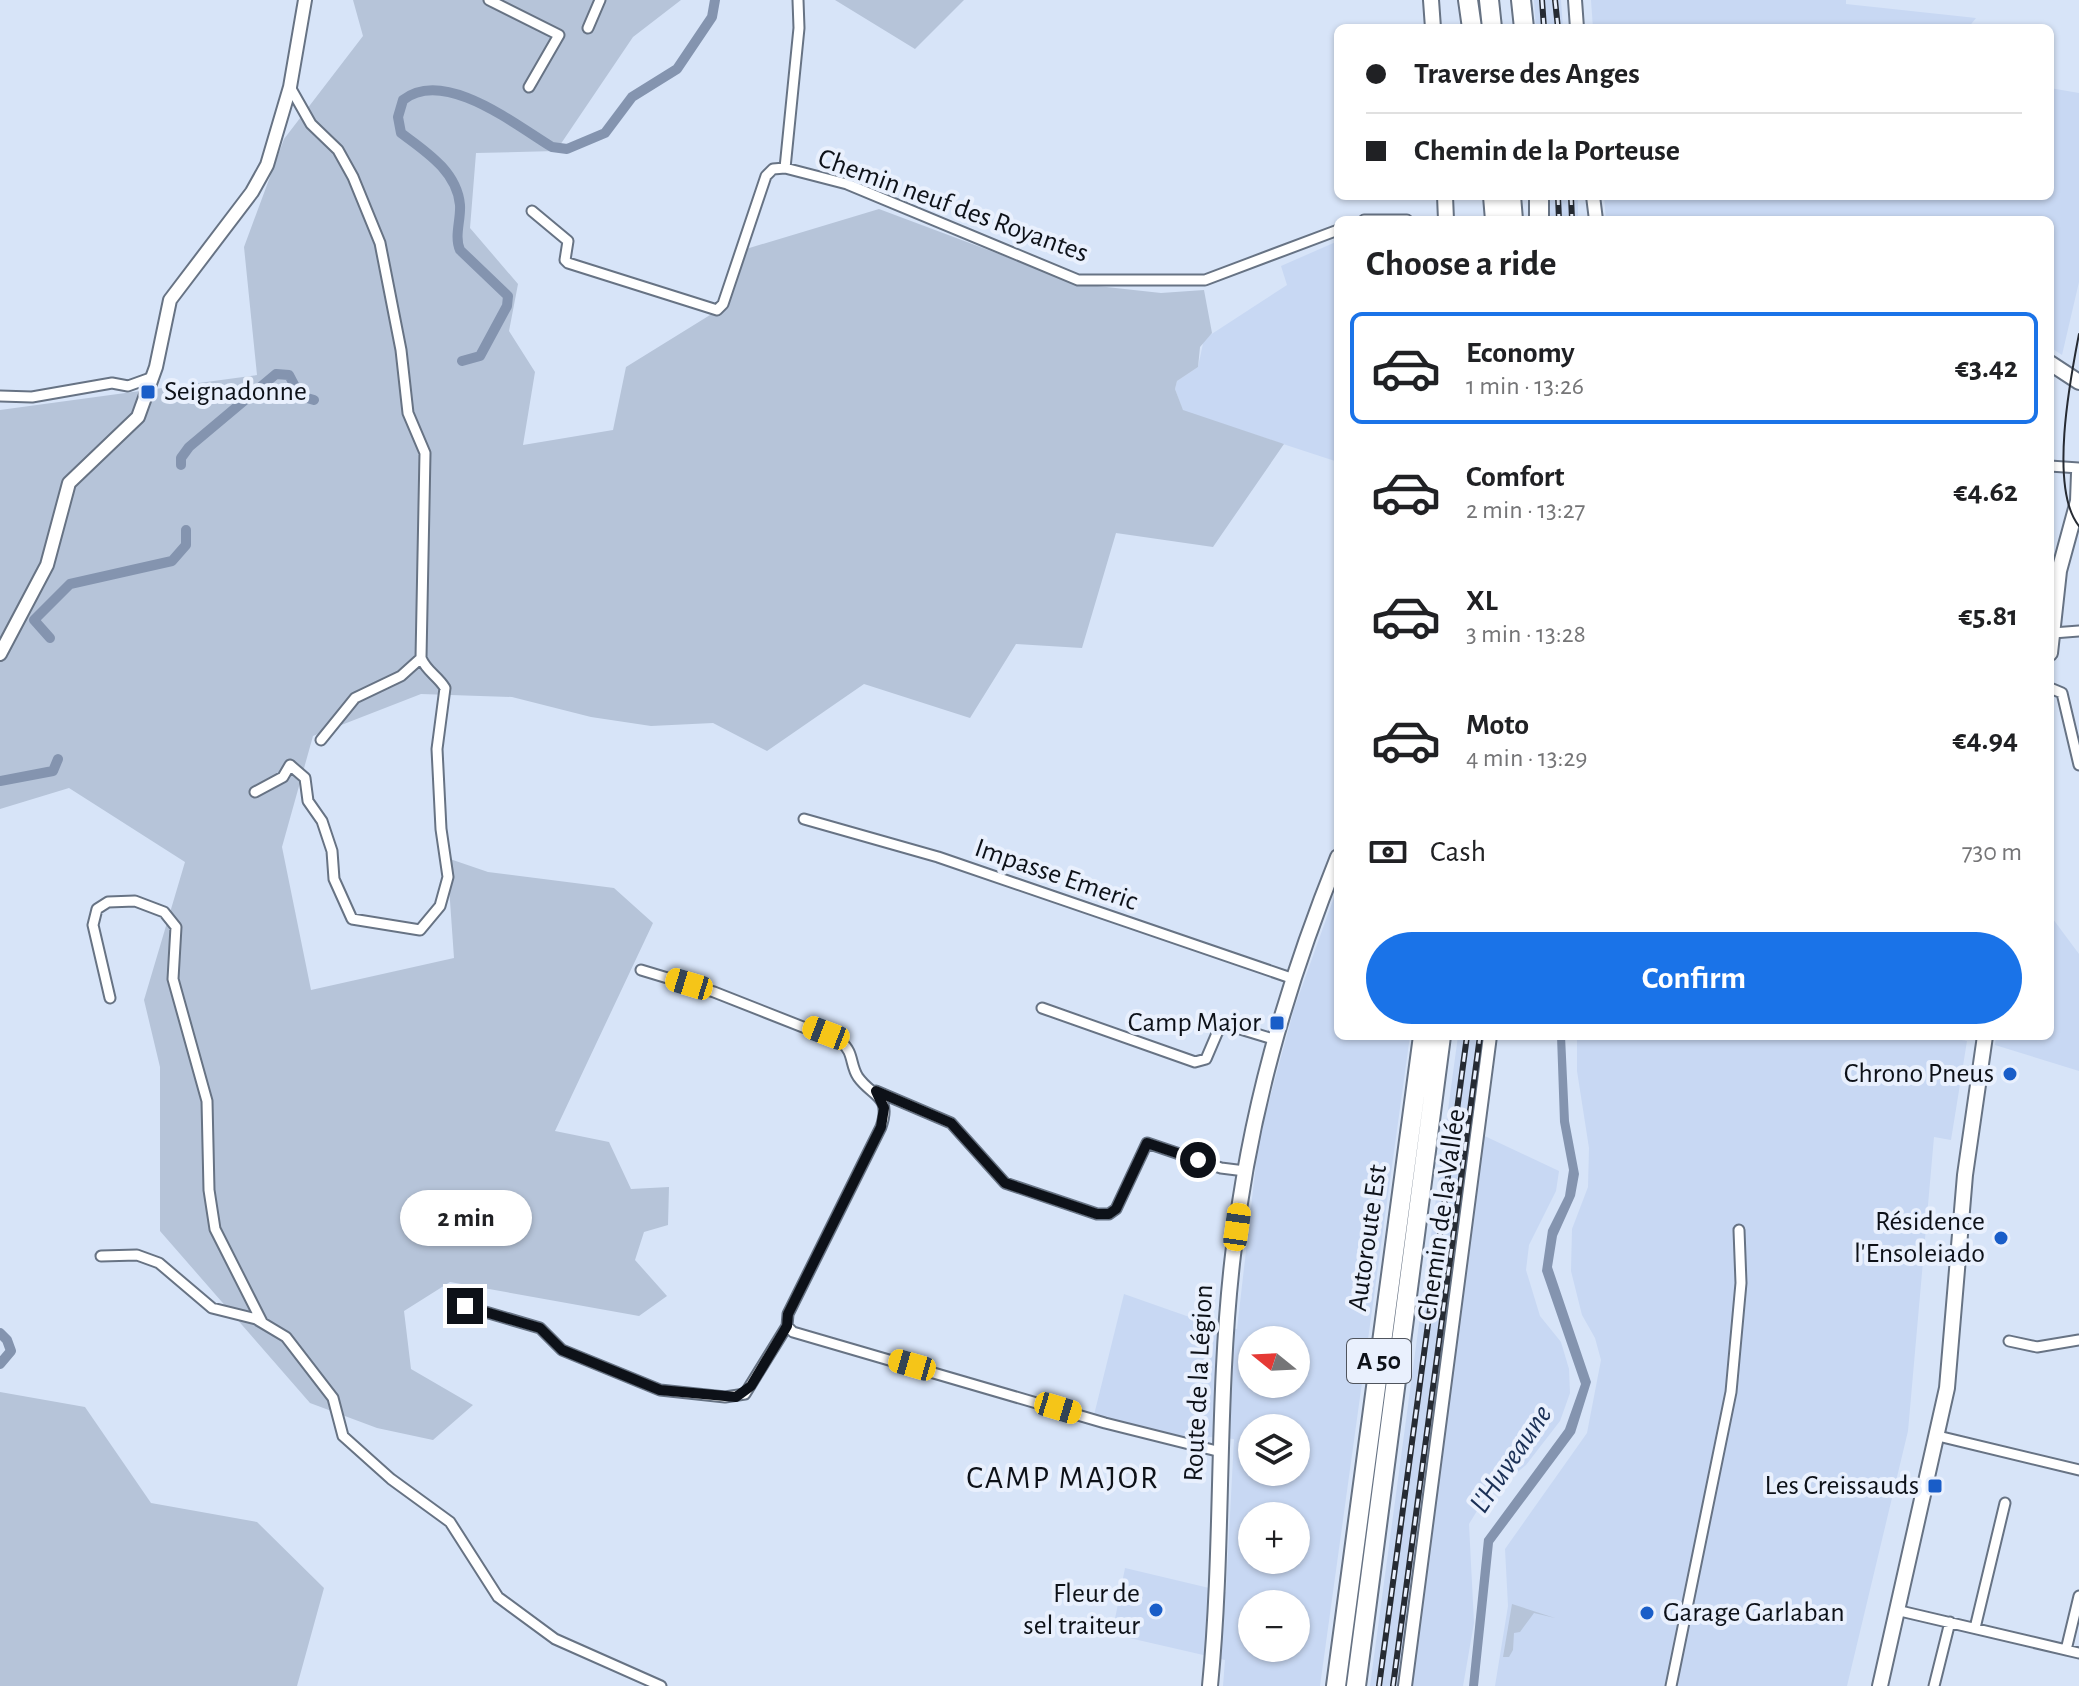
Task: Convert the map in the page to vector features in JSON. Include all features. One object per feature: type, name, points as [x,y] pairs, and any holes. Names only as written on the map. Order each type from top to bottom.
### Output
[{"type":"highway","points":[[1470,0],[1473,24]]},
{"type":"highway","points":[[1489,0],[1492,24]]},
{"type":"highway","points":[[1521,0],[1524,24]]},
{"type":"highway","name":"Autoroute Est","points":[[1336,1686],[1422,1040]]},
{"type":"highway","name":"Autoroute Est","points":[[1356,1686],[1440,1040]]},
{"type":"main road","points":[[1431,0],[1433,24]]},
{"type":"main road","points":[[2054,366],[2079,382]]},
{"type":"main road","points":[[2059,591],[2055,570],[2078,501],[2079,471]]},
{"type":"main road","points":[[2054,626],[2059,591],[2079,525]]},
{"type":"main road","name":"Route de la Légion","points":[[1210,1686],[1232,1258],[1245,1171],[1273,1039],[1291,978],[1334,867]]},
{"type":"main road","points":[[1880,1686],[1947,1388],[1968,1151],[1984,1040]]},
{"type":"street","points":[[0,654],[47,565],[69,483],[129,428],[144,404],[170,300],[252,192],[272,151],[290,87],[305,0]]},
{"type":"street","points":[[489,0],[559,35],[529,87]]},
{"type":"street","points":[[588,28],[600,0]]},
{"type":"street","points":[[532,211],[568,241],[565,260],[568,263],[717,310],[723,304],[766,176],[773,169],[785,168],[799,28],[798,0]]},
{"type":"street","points":[[1575,0],[1577,24]]},
{"type":"street","points":[[255,792],[283,777],[290,765],[305,778],[308,801],[322,821],[332,851],[334,879],[352,919],[420,930],[440,906],[448,877],[441,829],[437,749],[445,688],[439,679],[428,673],[421,658],[425,453],[408,413],[401,350],[380,243],[353,177],[338,150],[311,124],[290,87]]},
{"type":"street","name":"Chemin neuf des Royantes","points":[[785,168],[847,184],[894,201],[1078,280],[1205,280],[1334,232]]},
{"type":"street","points":[[0,396],[32,397],[112,383],[128,386],[153,377]]},
{"type":"street","points":[[2054,467],[2079,471]]},
{"type":"street","points":[[2054,633],[2079,631]]},
{"type":"street","points":[[321,740],[355,698],[401,676],[421,658]]},
{"type":"street","points":[[2054,690],[2062,693],[2079,765]]},
{"type":"street","name":"Impasse Emeric","points":[[804,819],[938,857],[1291,978]]},
{"type":"street","points":[[110,998],[93,925],[97,909],[108,902],[135,901],[164,912],[176,927],[173,979],[207,1101],[209,1190],[215,1229],[262,1322]]},
{"type":"street","points":[[641,970],[714,992],[826,1033],[847,1046],[859,1079],[876,1091],[951,1123],[1005,1183],[1097,1214],[1109,1214],[1116,1209],[1147,1143],[1221,1168],[1245,1171]]},
{"type":"street","points":[[1042,1008],[1195,1062],[1206,1059],[1218,1031],[1227,1025],[1273,1039]]},
{"type":"street","name":"Chemin de la Vallée","points":[[1405,1686],[1489,1040]]},
{"type":"street","points":[[465,1306],[540,1328],[562,1350],[660,1390],[725,1397],[745,1394],[787,1326],[788,1314],[881,1127],[884,1108],[876,1091]]},
{"type":"street","points":[[1671,1686],[1731,1392],[1741,1283],[1739,1230]]},
{"type":"street","points":[[101,1256],[137,1255],[159,1263],[212,1308],[262,1322],[286,1337],[333,1398],[343,1436],[391,1479],[450,1522],[498,1597],[555,1639],[661,1686]]},
{"type":"street","points":[[787,1326],[793,1332],[1105,1423],[1221,1452]]},
{"type":"street","points":[[2009,1341],[2037,1347],[2079,1340]]},
{"type":"street","points":[[1938,1436],[2079,1470]]},
{"type":"street","points":[[1975,1628],[2005,1503]]},
{"type":"street","points":[[2066,1650],[2079,1596]]},
{"type":"street","points":[[1896,1610],[2079,1653]]},
{"type":"street","points":[[1934,1686],[1950,1622]]},
{"type":"shaded area","points":[[353,0],[681,0],[633,37],[556,151],[476,153],[470,228],[518,284],[509,331],[535,372],[523,445],[613,430],[626,367],[723,307],[746,249],[879,209],[1079,284],[1161,293],[1204,290],[1212,333],[1200,347],[1198,367],[1177,381],[1175,389],[1183,410],[1284,444],[1213,547],[1116,533],[1082,648],[1016,644],[970,718],[864,684],[767,751],[713,723],[651,726],[591,717],[512,697],[421,694],[313,736],[282,847],[311,990],[454,958],[447,858],[488,872],[614,888],[653,923],[555,1131],[609,1142],[631,1189],[669,1187],[668,1225],[644,1232],[635,1260],[667,1296],[639,1316],[450,1282],[404,1311],[411,1369],[473,1405],[433,1440],[377,1428],[310,1403],[160,1231],[160,1067],[144,1000],[185,862],[69,788],[0,809],[0,410],[257,375],[244,247],[284,139],[363,36]]},
{"type":"shaded area","points":[[835,0],[964,0],[915,49]]},
{"type":"shaded area","points":[[1534,0],[1561,0],[1563,24],[1536,24]]},
{"type":"shaded area","points":[[1591,0],[1846,0],[1846,4],[1976,18],[1971,24],[1593,24]]},
{"type":"shaded area","points":[[2054,89],[2079,93],[2079,282],[2062,355],[2054,350],[2054,216],[1606,216],[1604,200],[2054,200]]},
{"type":"shaded area","points":[[1549,200],[1578,200],[1578,216],[1550,216]]},
{"type":"shaded area","points":[[1334,243],[1334,461],[1183,411],[1175,389],[1177,381],[1198,367],[1204,339],[1287,285],[1281,266]]},
{"type":"shaded area","points":[[1334,897],[1334,1040],[1409,1040],[1320,1686],[1223,1686],[1225,1660],[1112,1634],[1125,1568],[1226,1592],[1234,1439],[1209,1437],[1196,1444],[1094,1415],[1124,1294],[1215,1326],[1237,1329],[1259,1138],[1294,1009]]},
{"type":"shaded area","points":[[2054,920],[2079,954],[2079,1071],[1995,1045],[1996,1040],[2054,1040]]},
{"type":"shaded area","points":[[1457,1040],[1485,1040],[1474,1131],[1559,1171],[1556,1191],[1529,1245],[1526,1270],[1540,1316],[1561,1342],[1569,1369],[1570,1393],[1560,1421],[1526,1465],[1483,1501],[1469,1524],[1474,1623],[1463,1686],[1370,1686]]},
{"type":"shaded area","points":[[1557,1040],[1565,1040],[1569,1121],[1579,1174],[1575,1196],[1557,1236],[1552,1267],[1591,1382],[1575,1433],[1493,1543],[1478,1686],[1469,1686],[1484,1539],[1565,1429],[1581,1384],[1542,1271],[1548,1230],[1565,1196],[1569,1170],[1560,1122]]},
{"type":"shaded area","points":[[1577,1040],[1967,1041],[1951,1140],[1934,1137],[1908,1431],[1847,1686],[1495,1686],[1508,1606],[1505,1549],[1587,1433],[1601,1360],[1595,1338],[1582,1315],[1571,1271],[1572,1229],[1588,1187],[1589,1148],[1577,1071]]},
{"type":"shaded area","points":[[0,1392],[85,1407],[151,1503],[257,1522],[324,1588],[297,1686],[0,1686]]},
{"type":"shaded area","points":[[1512,1604],[1555,1618],[1534,1613],[1520,1632],[1514,1633],[1513,1650],[1509,1657],[1503,1657]]},
{"type":"waterway","points":[[462,361],[480,356],[507,306],[508,296],[460,250],[458,193],[438,163],[401,133],[398,117],[403,100],[420,92],[439,90],[459,95],[500,114],[552,147],[567,149],[605,133],[632,97],[677,69],[712,17],[715,0]]},
{"type":"waterway","points":[[181,465],[181,458],[189,447],[276,374],[289,375],[300,396],[314,400]]},
{"type":"waterway","points":[[50,638],[34,620],[70,584],[172,561],[186,545],[186,530]]},
{"type":"waterway","points":[[0,781],[53,771],[58,759]]},
{"type":"waterway","points":[[0,1333],[11,1351],[0,1364]]},
{"type":"tram line","points":[[2079,334],[2067,405],[2063,461],[2070,509],[2079,526]]},
{"type":"railway","points":[[1542,0],[1544,24]]},
{"type":"railway","points":[[1555,0],[1558,24]]},
{"type":"railway","points":[[1558,200],[1559,216]]},
{"type":"railway","points":[[1571,200],[1572,216]]},
{"type":"railway","points":[[1379,1686],[1466,1040]]},
{"type":"railway","points":[[1393,1686],[1479,1040]]},
{"type":"place","name":"Seignadonne","points":[[148,392]]},
{"type":"place","name":"Camp Major","points":[[1277,1023]]},
{"type":"place","name":"Chrono Pneus","points":[[2010,1074]]},
{"type":"place","name":"Résidence l'Ensoleiado","points":[[2001,1238]]},
{"type":"place","name":"Les Creissauds","points":[[1935,1486]]},
{"type":"place","name":"Fleur de sel traiteur","points":[[1156,1610]]},
{"type":"place","name":"Garage Garlaban","points":[[1647,1613]]},
{"type":"district","name":"CAMP MAJOR","points":[[1063,1478]]},
{"type":"route","points":[[465,1306],[540,1328],[562,1350],[660,1390],[736,1397],[745,1394],[751,1386],[787,1326],[788,1314],[881,1127],[884,1108],[876,1091],[951,1123],[997,1178],[1005,1183],[1097,1214],[1109,1214],[1116,1209],[1147,1143],[1153,1142],[1198,1160]]},
{"type":"water label","name":"L'Huveaune","points":[[1511,1459]]}]
